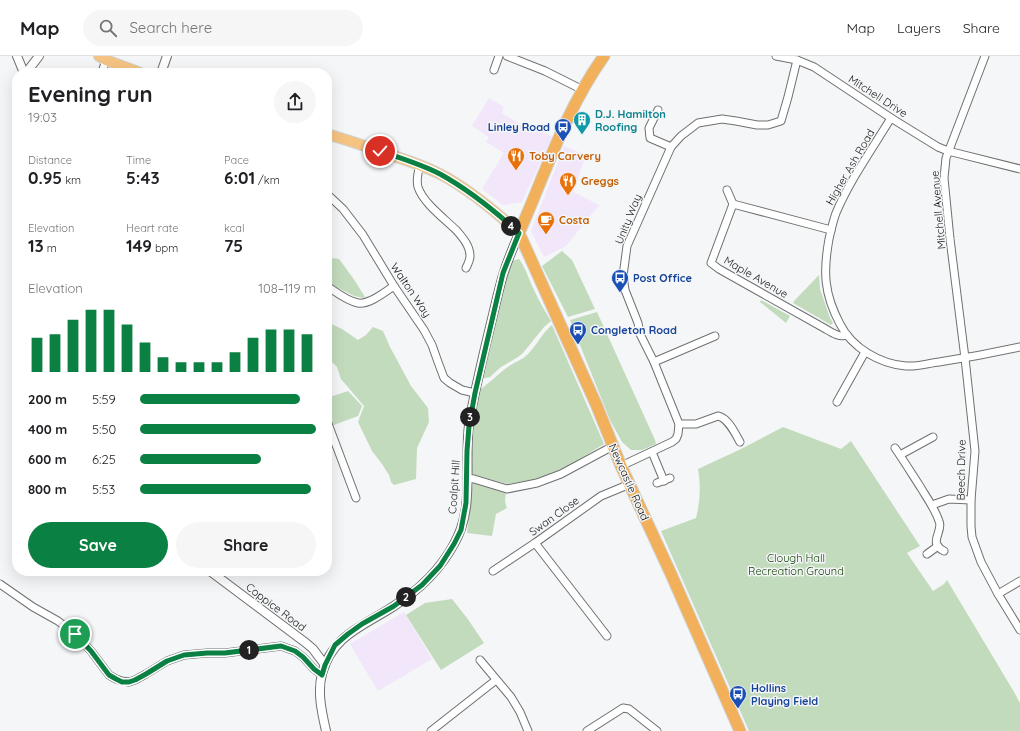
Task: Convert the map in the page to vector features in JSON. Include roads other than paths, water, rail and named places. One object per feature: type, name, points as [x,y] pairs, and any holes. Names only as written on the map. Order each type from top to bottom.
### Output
[{"type":"highway","points":[[519,233],[554,150],[578,99],[594,70],[604,56]]},
{"type":"highway","name":"Newcastle Road","points":[[519,233],[596,404],[621,466],[671,574],[740,731]]},
{"type":"main road","points":[[103,58],[128,68]]},
{"type":"main road","points":[[332,136],[420,165],[440,174],[477,198],[519,233]]},
{"type":"street","points":[[17,56],[23,68]]},
{"type":"street","points":[[29,68],[39,56]]},
{"type":"street","points":[[163,68],[167,56]]},
{"type":"street","points":[[494,70],[499,56]]},
{"type":"street","points":[[507,56],[545,71],[583,90]]},
{"type":"street","name":"Mitchell Drive","points":[[776,56],[797,60],[814,67],[938,147],[1020,170]]},
{"type":"street","name":"Mitchell Avenue","points":[[958,298],[944,178],[946,158],[985,56]]},
{"type":"street","name":"Unity Way","points":[[679,424],[654,362],[640,334],[638,323],[624,290],[627,246],[671,148],[681,136],[698,123],[722,119],[736,120],[757,125],[768,125],[781,120],[797,60]]},
{"type":"street","points":[[658,110],[649,128],[650,138],[671,148]]},
{"type":"street","name":"Higher Ash Road","points":[[891,118],[848,189],[836,213],[831,230],[826,258],[826,282],[829,298],[836,316],[847,335],[865,352],[891,364],[908,366],[965,358],[1020,347]]},
{"type":"street","points":[[420,165],[417,173],[417,186],[424,198],[463,238],[470,255],[466,268]]},
{"type":"street","points":[[727,190],[733,204],[831,230]]},
{"type":"street","name":"Walton Way","points":[[332,199],[343,209],[363,235],[394,286],[424,330],[432,345],[444,378],[462,390],[475,393]]},
{"type":"street","name":"Maple Avenue","points":[[733,204],[711,263],[718,269],[824,328],[840,336],[847,335]]},
{"type":"street","name":"Coalpit Hill","points":[[326,731],[320,691],[325,665],[335,645],[362,624],[394,606],[422,585],[440,566],[461,530],[466,503],[469,426],[475,393],[503,273],[519,233]]},
{"type":"street","points":[[510,254],[517,251],[528,252]]},
{"type":"street","points":[[332,289],[350,300],[359,303],[375,298],[394,286]]},
{"type":"street","name":"Beech Drive","points":[[958,298],[974,451],[971,500],[972,537],[981,562],[1020,630]]},
{"type":"street","points":[[654,362],[715,336]]},
{"type":"street","points":[[837,402],[865,352]]},
{"type":"street","points":[[621,466],[672,442],[676,438],[679,424],[691,424],[722,416],[729,424],[736,439]]},
{"type":"street","points":[[332,434],[356,498]]},
{"type":"street","points":[[900,455],[933,437]]},
{"type":"street","points":[[467,478],[507,489],[538,483],[561,474],[613,446]]},
{"type":"street","points":[[895,448],[932,505],[940,524],[936,538],[937,544],[941,548],[927,554]]},
{"type":"street","points":[[652,452],[664,481]]},
{"type":"street","name":"Swan Close","points":[[493,571],[601,496],[630,484]]},
{"type":"street","points":[[932,505],[949,499],[971,500]]},
{"type":"street","points":[[535,543],[607,636]]},
{"type":"street","name":"Coppice Road","points":[[217,576],[306,643],[313,649],[325,665]]},
{"type":"street","points":[[998,594],[1020,581]]},
{"type":"street","points":[[0,584],[58,621],[75,634],[91,651],[109,675],[122,682],[135,680],[167,661],[184,655],[225,653],[281,646],[295,651],[322,675]]},
{"type":"street","points":[[480,660],[511,697],[520,712],[528,731]]},
{"type":"street","points":[[431,731],[496,680]]},
{"type":"street","points":[[587,731],[623,708],[628,708],[657,731]]},
{"type":"place","name":"D.J. Hamilton Roofing","points":[[582,135]]},
{"type":"place","name":"Linley Road","points":[[563,142]]},
{"type":"place","name":"Toby Carvery","points":[[516,171]]},
{"type":"place","name":"Greggs","points":[[568,196]]},
{"type":"place","name":"Costa","points":[[546,235]]},
{"type":"place","name":"Post Office","points":[[620,293]]},
{"type":"place","name":"Congleton Road","points":[[578,345]]},
{"type":"place","name":"Hollins Playing Field","points":[[738,709]]},
{"type":"park label","name":"Clough Hall Recreation Ground","points":[[796,564]]}]
